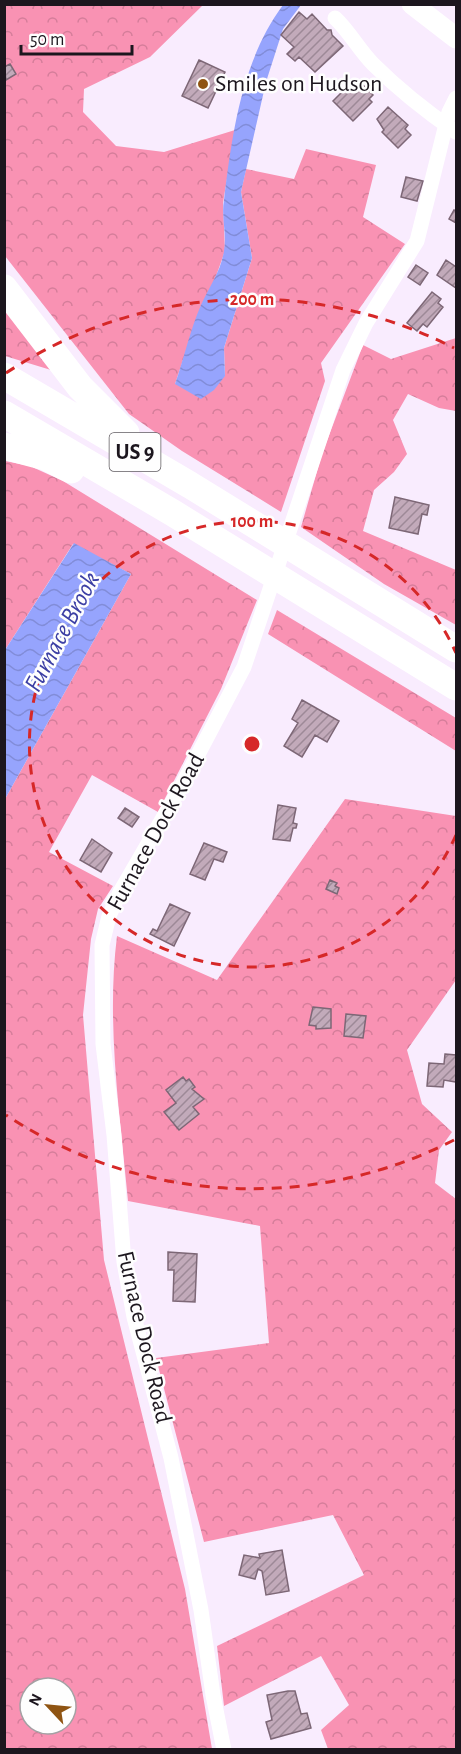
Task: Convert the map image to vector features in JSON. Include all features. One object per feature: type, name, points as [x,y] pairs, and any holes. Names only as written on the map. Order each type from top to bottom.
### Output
[{"type":"highway","points":[[4,288],[80,387],[113,423],[264,531]]},
{"type":"highway","name":"US 9","points":[[4,376],[306,556],[456,649]]},
{"type":"highway","name":"US 9","points":[[4,414],[456,687]]},
{"type":"highway","points":[[4,446],[56,462],[254,563]]},
{"type":"main road","points":[[412,4],[456,38]]},
{"type":"street","points":[[335,18],[353,35],[371,62],[415,103],[451,129]]},
{"type":"street","name":"Furnace Dock Road","points":[[224,1749],[213,1695],[201,1610],[171,1458],[127,1286],[103,1044],[102,945],[106,925],[116,900],[187,777],[244,667],[343,370],[366,323],[417,241],[451,129],[456,98]]},
{"type":"green space","points":[[5,4],[203,5],[150,57],[84,89],[83,112],[116,146],[164,152],[235,130],[223,203],[225,251],[215,279],[201,306],[175,384],[225,376],[224,348],[252,258],[241,192],[246,169],[294,179],[306,149],[376,165],[363,217],[405,244],[321,363],[325,381],[281,512],[182,451],[129,414],[5,256]]},
{"type":"green space","points":[[5,310],[51,370],[5,356]]},
{"type":"green space","points":[[456,338],[456,411],[439,408],[408,394],[393,420],[407,454],[394,472],[374,490],[363,531],[456,570],[456,625],[384,584],[301,527],[322,454],[363,345],[391,359]]},
{"type":"green space","points":[[5,461],[30,466],[63,481],[257,600],[221,689],[158,812],[92,775],[49,852],[113,886],[98,909],[91,939],[83,1015],[104,1260],[185,1589],[212,1749],[5,1749],[5,799],[131,574],[73,544],[5,650]]},
{"type":"green space","points":[[277,610],[456,718],[456,751],[268,634]]},
{"type":"green space","points":[[345,799],[456,816],[456,980],[407,1050],[422,1104],[452,1132],[439,1150],[435,1183],[456,1199],[456,1749],[328,1749],[321,1730],[349,1705],[321,1656],[224,1706],[217,1646],[364,1575],[333,1515],[204,1542],[156,1358],[269,1343],[260,1226],[128,1201],[114,1036],[113,1002],[117,936],[217,980]]},
{"type":"water","points":[[283,5],[301,5],[283,29],[266,82],[241,192],[252,258],[224,348],[225,376],[214,390],[201,399],[175,384],[197,315],[218,272],[222,258],[225,245],[224,200],[231,149],[248,73],[269,26]]},
{"type":"water","name":"Furnace Brook","points":[[74,543],[131,574],[5,799],[5,650]]},
{"type":"building","points":[[299,12],[307,19],[312,14],[327,30],[331,30],[332,35],[343,46],[315,72],[299,57],[295,61],[287,54],[294,47],[281,35]]},
{"type":"building","name":"Smiles on Hudson","points":[[199,60],[225,72],[208,108],[182,96]]},
{"type":"building","points":[[10,64],[16,74],[6,80],[4,67]]},
{"type":"building","points":[[360,82],[373,95],[369,99],[372,102],[353,121],[333,101],[344,90],[346,92],[354,83],[357,86]]},
{"type":"building","points":[[388,107],[408,125],[405,129],[411,135],[398,148],[382,132],[384,130],[377,119]]},
{"type":"building","points":[[406,177],[423,181],[417,201],[401,197]]},
{"type":"building","points":[[454,210],[456,211],[456,223],[449,219]]},
{"type":"building","points":[[446,260],[456,267],[456,288],[437,275]]},
{"type":"building","points":[[416,265],[428,273],[420,285],[408,277]]},
{"type":"building","points":[[432,292],[441,299],[438,303],[443,307],[427,327],[423,324],[417,331],[407,323]]},
{"type":"building","points":[[395,497],[429,505],[427,515],[422,514],[418,534],[389,528]]},
{"type":"building","points":[[302,700],[339,721],[327,742],[315,735],[302,757],[284,746],[298,723],[292,719]]},
{"type":"building","points":[[278,805],[296,808],[293,823],[297,824],[296,828],[293,828],[290,841],[273,839]]},
{"type":"building","points":[[125,808],[139,817],[132,827],[118,818]]},
{"type":"building","points":[[92,839],[112,853],[101,872],[80,860]]},
{"type":"building","points":[[204,843],[227,852],[223,862],[214,859],[205,880],[190,874]]},
{"type":"building","points":[[330,880],[337,883],[335,886],[339,888],[337,894],[326,889]]},
{"type":"building","points":[[170,904],[190,913],[174,946],[150,934],[153,929],[157,931]]},
{"type":"building","points":[[313,1007],[331,1009],[331,1028],[316,1029],[316,1026],[309,1025]]},
{"type":"building","points":[[346,1014],[366,1016],[363,1038],[344,1036]]},
{"type":"building","points":[[445,1054],[456,1055],[456,1082],[444,1080],[443,1087],[427,1086],[429,1063],[444,1064]]},
{"type":"building","points":[[183,1077],[186,1081],[189,1079],[195,1087],[192,1089],[204,1099],[193,1107],[199,1114],[179,1130],[164,1112],[176,1103],[166,1090]]},
{"type":"building","points":[[168,1252],[197,1254],[195,1302],[173,1301],[174,1270],[168,1270]]},
{"type":"building","points":[[282,1550],[289,1591],[266,1595],[262,1571],[258,1569],[255,1579],[239,1575],[244,1555],[260,1558],[259,1554]]},
{"type":"building","points":[[295,1691],[301,1714],[307,1713],[311,1728],[271,1739],[266,1722],[272,1720],[267,1695]]},
{"type":"place","name":"Smiles on Hudson","points":[[203,84]]}]
